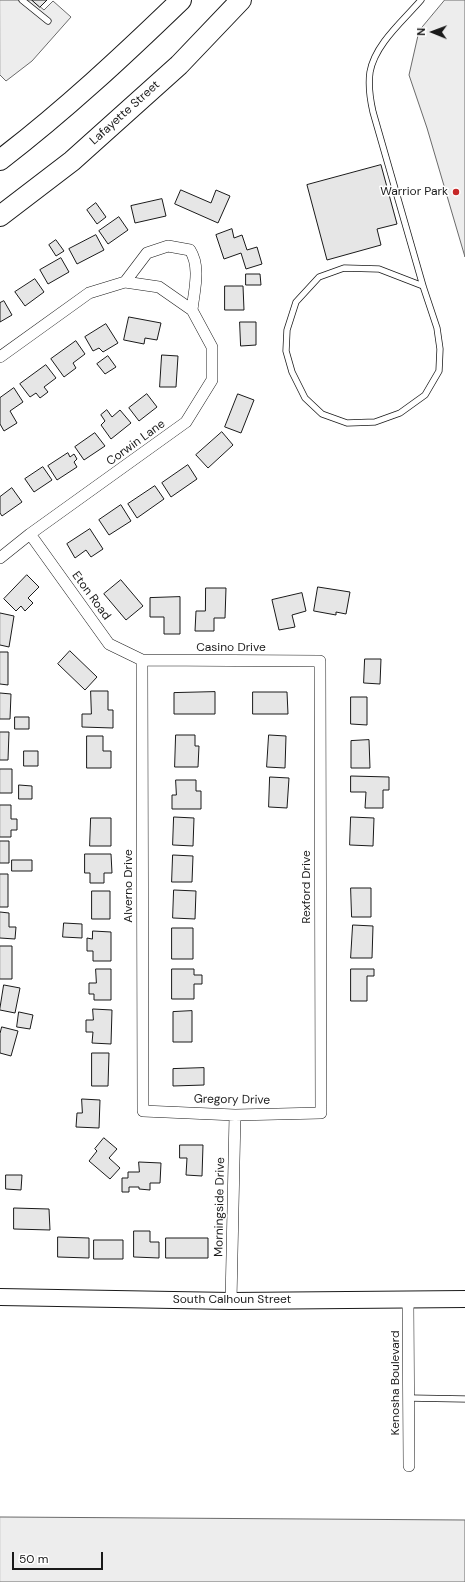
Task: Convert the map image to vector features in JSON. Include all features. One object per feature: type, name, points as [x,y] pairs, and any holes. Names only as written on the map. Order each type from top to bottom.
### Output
[{"type":"highway","points":[[0,160],[44,126],[147,33],[181,0]]},
{"type":"highway","name":"Lafayette Street","points":[[0,216],[72,161],[179,65],[241,0]]},
{"type":"street","points":[[0,357],[89,293],[125,282],[159,287],[192,310],[196,279],[194,257],[190,250],[168,246],[147,253],[125,282]]},
{"type":"street","name":"Corwin Lane","points":[[0,558],[30,534],[186,422],[212,380],[212,347],[192,310]]},
{"type":"street","name":"Eton Road","points":[[30,534],[109,644],[142,660]]},
{"type":"street","name":"Casino Drive","points":[[142,660],[320,661]]},
{"type":"street","name":"Alverno Drive","points":[[142,660],[143,1111]]},
{"type":"street","name":"Rexford Drive","points":[[320,661],[321,1113]]},
{"type":"street","name":"Gregory Drive","points":[[143,1111],[235,1115],[321,1113]]},
{"type":"street","name":"Morningside Drive","points":[[231,1301],[235,1115]]},
{"type":"street","name":"South Calhoun Street","points":[[0,1297],[231,1301],[465,1299]]},
{"type":"street","name":"Kenosha Boulevard","points":[[408,1300],[409,1466]]},
{"type":"lane","points":[[22,0],[48,21]]},
{"type":"lane","points":[[421,0],[388,37],[378,53],[370,72],[369,91],[373,112],[423,286],[437,328],[440,349],[439,371],[425,395],[400,413],[375,422],[347,423],[322,414],[305,398],[292,372],[286,351],[287,330],[296,302],[319,277],[344,268],[379,269],[423,286]]},
{"type":"lane","points":[[409,1398],[465,1399]]},
{"type":"shaded area","points":[[0,0],[32,0],[44,10],[53,1],[71,17],[32,61],[6,81],[0,75]]},
{"type":"shaded area","name":"Warrior Park","points":[[445,0],[465,0],[465,257],[427,128],[409,75],[419,31]]},
{"type":"shaded area","points":[[0,1517],[465,1520],[465,1582],[0,1582]]},
{"type":"building","points":[[32,0],[47,0],[40,7]]},
{"type":"building","points":[[381,165],[397,224],[377,229],[381,245],[327,260],[307,185]]},
{"type":"building","points":[[181,190],[211,203],[216,190],[230,196],[218,223],[175,204]]},
{"type":"building","points":[[162,199],[166,216],[135,223],[131,206]]},
{"type":"building","points":[[96,203],[106,217],[97,224],[87,210]]},
{"type":"building","points":[[119,217],[128,230],[108,244],[99,231]]},
{"type":"building","points":[[232,229],[234,238],[242,235],[247,250],[257,247],[262,264],[246,269],[241,253],[224,259],[216,235]]},
{"type":"building","points":[[96,235],[104,250],[77,264],[69,249]]},
{"type":"building","points":[[56,240],[64,251],[56,256],[49,245]]},
{"type":"building","points":[[61,258],[69,272],[48,284],[40,270]]},
{"type":"building","points":[[246,274],[260,274],[261,285],[246,285]]},
{"type":"building","points":[[35,279],[44,292],[25,306],[15,292]]},
{"type":"building","points":[[225,286],[243,286],[244,310],[225,310]]},
{"type":"building","points":[[4,301],[12,315],[0,322],[0,303]]},
{"type":"building","points":[[129,317],[161,323],[157,340],[145,338],[144,344],[124,340]]},
{"type":"building","points":[[240,322],[256,322],[256,345],[241,346]]},
{"type":"building","points":[[106,324],[118,343],[103,352],[99,348],[93,351],[85,337]]},
{"type":"building","points":[[76,341],[85,354],[73,363],[76,368],[64,377],[51,359]]},
{"type":"building","points":[[162,355],[178,356],[176,387],[160,387]]},
{"type":"building","points":[[108,356],[116,367],[105,374],[97,364]]},
{"type":"building","points":[[46,365],[56,378],[44,387],[48,392],[40,398],[36,393],[30,397],[20,384]]},
{"type":"building","points":[[14,388],[23,402],[10,411],[17,423],[4,431],[0,424],[0,398]]},
{"type":"building","points":[[147,394],[157,407],[139,421],[129,408]]},
{"type":"building","points":[[238,394],[254,400],[241,433],[225,427]]},
{"type":"building","points":[[107,410],[112,417],[120,410],[131,423],[111,439],[101,425],[105,421],[101,415]]},
{"type":"building","points":[[222,432],[233,445],[208,468],[196,455]]},
{"type":"building","points":[[95,433],[105,446],[84,460],[75,447]]},
{"type":"building","points":[[68,453],[70,457],[74,454],[77,459],[74,462],[77,467],[57,480],[48,466]]},
{"type":"building","points":[[188,465],[197,479],[171,497],[162,483]]},
{"type":"building","points":[[43,467],[52,480],[34,492],[25,479]]},
{"type":"building","points":[[155,486],[164,499],[137,518],[128,504]]},
{"type":"building","points":[[12,488],[22,502],[2,516],[0,513],[0,497]]},
{"type":"building","points":[[121,505],[131,521],[109,535],[99,520]]},
{"type":"building","points":[[90,529],[103,549],[91,557],[86,550],[75,558],[67,544]]},
{"type":"building","points":[[27,575],[39,587],[28,598],[33,603],[25,611],[21,606],[16,611],[4,599]]},
{"type":"building","points":[[121,580],[143,606],[126,620],[104,594]]},
{"type":"building","points":[[318,587],[350,592],[346,614],[336,612],[336,615],[314,611]]},
{"type":"building","points":[[206,588],[226,588],[225,618],[214,618],[214,631],[195,631],[196,611],[205,611]]},
{"type":"building","points":[[302,593],[306,611],[292,615],[295,627],[279,630],[272,600]]},
{"type":"building","points":[[180,597],[180,634],[164,634],[164,617],[150,617],[150,598]]},
{"type":"building","points":[[0,613],[14,616],[9,647],[0,645]]},
{"type":"building","points":[[70,651],[97,677],[85,690],[58,664]]},
{"type":"building","points":[[0,652],[8,652],[8,685],[0,684]]},
{"type":"building","points":[[365,659],[381,659],[380,684],[364,683]]},
{"type":"building","points":[[91,691],[108,691],[108,710],[113,710],[113,728],[82,727],[82,714],[91,714]]},
{"type":"building","points":[[215,692],[215,714],[174,714],[174,693]]},
{"type":"building","points":[[253,692],[287,692],[288,714],[253,714]]},
{"type":"building","points":[[0,693],[11,694],[10,719],[0,719]]},
{"type":"building","points":[[351,697],[367,697],[367,725],[351,724]]},
{"type":"building","points":[[15,717],[29,717],[29,729],[15,729]]},
{"type":"building","points":[[0,732],[9,732],[8,760],[0,760]]},
{"type":"building","points":[[176,735],[195,735],[195,746],[199,746],[198,767],[175,767]]},
{"type":"building","points":[[269,735],[286,736],[285,768],[267,767]]},
{"type":"building","points":[[87,736],[103,736],[103,751],[111,751],[111,768],[87,768]]},
{"type":"building","points":[[369,740],[370,768],[351,768],[351,741]]},
{"type":"building","points":[[24,751],[38,751],[38,766],[24,766]]},
{"type":"building","points":[[0,769],[12,769],[12,793],[0,793]]},
{"type":"building","points":[[351,776],[389,777],[389,790],[383,790],[383,808],[365,808],[366,792],[351,792]]},
{"type":"building","points":[[270,777],[289,778],[287,808],[269,807]]},
{"type":"building","points":[[176,780],[196,780],[196,791],[201,791],[201,809],[172,809],[172,795],[176,795]]},
{"type":"building","points":[[19,785],[32,786],[32,799],[19,799]]},
{"type":"building","points":[[0,805],[11,805],[11,819],[17,819],[17,830],[11,830],[11,837],[0,837]]},
{"type":"building","points":[[174,817],[194,818],[193,846],[173,845]]},
{"type":"building","points":[[351,817],[374,818],[373,846],[350,845]]},
{"type":"building","points":[[91,818],[111,818],[111,846],[90,846]]},
{"type":"building","points":[[0,841],[9,841],[9,863],[0,863]]},
{"type":"building","points":[[85,854],[111,854],[112,873],[104,873],[104,883],[90,883],[90,873],[85,873]]},
{"type":"building","points":[[173,855],[193,856],[192,882],[172,882]]},
{"type":"building","points":[[12,860],[32,860],[32,871],[12,871]]},
{"type":"building","points":[[0,874],[8,874],[8,907],[0,907]]},
{"type":"building","points":[[351,888],[371,888],[371,917],[352,917]]},
{"type":"building","points":[[174,890],[196,891],[195,919],[173,918]]},
{"type":"building","points":[[92,891],[110,891],[110,919],[92,919]]},
{"type":"building","points":[[0,912],[9,913],[9,927],[16,927],[15,939],[0,938]]},
{"type":"building","points":[[64,923],[82,924],[82,938],[63,937]]},
{"type":"building","points":[[353,925],[373,926],[372,958],[351,958]]},
{"type":"building","points":[[172,928],[193,928],[193,959],[172,959]]},
{"type":"building","points":[[93,931],[111,932],[111,961],[93,961],[93,951],[87,951],[87,938],[92,939]]},
{"type":"building","points":[[0,946],[12,946],[12,979],[0,979]]},
{"type":"building","points":[[96,969],[111,969],[111,1000],[94,1000],[94,994],[89,994],[89,983],[96,983]]},
{"type":"building","points":[[172,969],[194,969],[194,975],[202,975],[202,984],[194,984],[194,999],[172,999]]},
{"type":"building","points":[[351,969],[374,969],[374,976],[367,976],[367,1001],[351,1001]]},
{"type":"building","points":[[4,985],[20,988],[15,1013],[0,1010]]},
{"type":"building","points":[[93,1009],[112,1010],[111,1044],[92,1043],[93,1032],[86,1032],[86,1020],[93,1020]]},
{"type":"building","points":[[192,1011],[192,1042],[173,1042],[173,1012]]},
{"type":"building","points":[[19,1012],[33,1015],[30,1029],[17,1027]]},
{"type":"building","points":[[2,1027],[18,1031],[11,1056],[0,1053],[0,1034]]},
{"type":"building","points":[[92,1053],[109,1053],[108,1086],[92,1086]]},
{"type":"building","points":[[204,1068],[204,1085],[173,1086],[173,1069]]},
{"type":"building","points":[[82,1099],[100,1100],[99,1128],[76,1127],[77,1113],[82,1113]]},
{"type":"building","points":[[104,1138],[117,1149],[109,1158],[120,1168],[110,1179],[89,1161],[97,1151],[95,1149]]},
{"type":"building","points":[[180,1145],[203,1145],[202,1176],[186,1175],[187,1158],[180,1158]]},
{"type":"building","points":[[139,1162],[161,1163],[160,1183],[150,1183],[150,1190],[139,1189],[139,1187],[129,1187],[129,1192],[122,1192],[122,1178],[128,1178],[128,1172],[139,1172]]},
{"type":"building","points":[[6,1175],[22,1175],[21,1190],[6,1189]]},
{"type":"building","points":[[14,1208],[49,1209],[50,1230],[14,1229]]},
{"type":"building","points":[[134,1231],[150,1231],[150,1242],[159,1242],[159,1258],[134,1257]]},
{"type":"building","points":[[58,1237],[89,1238],[89,1258],[58,1257]]},
{"type":"building","points":[[166,1238],[208,1238],[208,1258],[166,1258]]},
{"type":"building","points":[[94,1240],[123,1240],[123,1259],[94,1259]]},
{"type":"place","name":"Warrior Park","points":[[456,192]]}]
